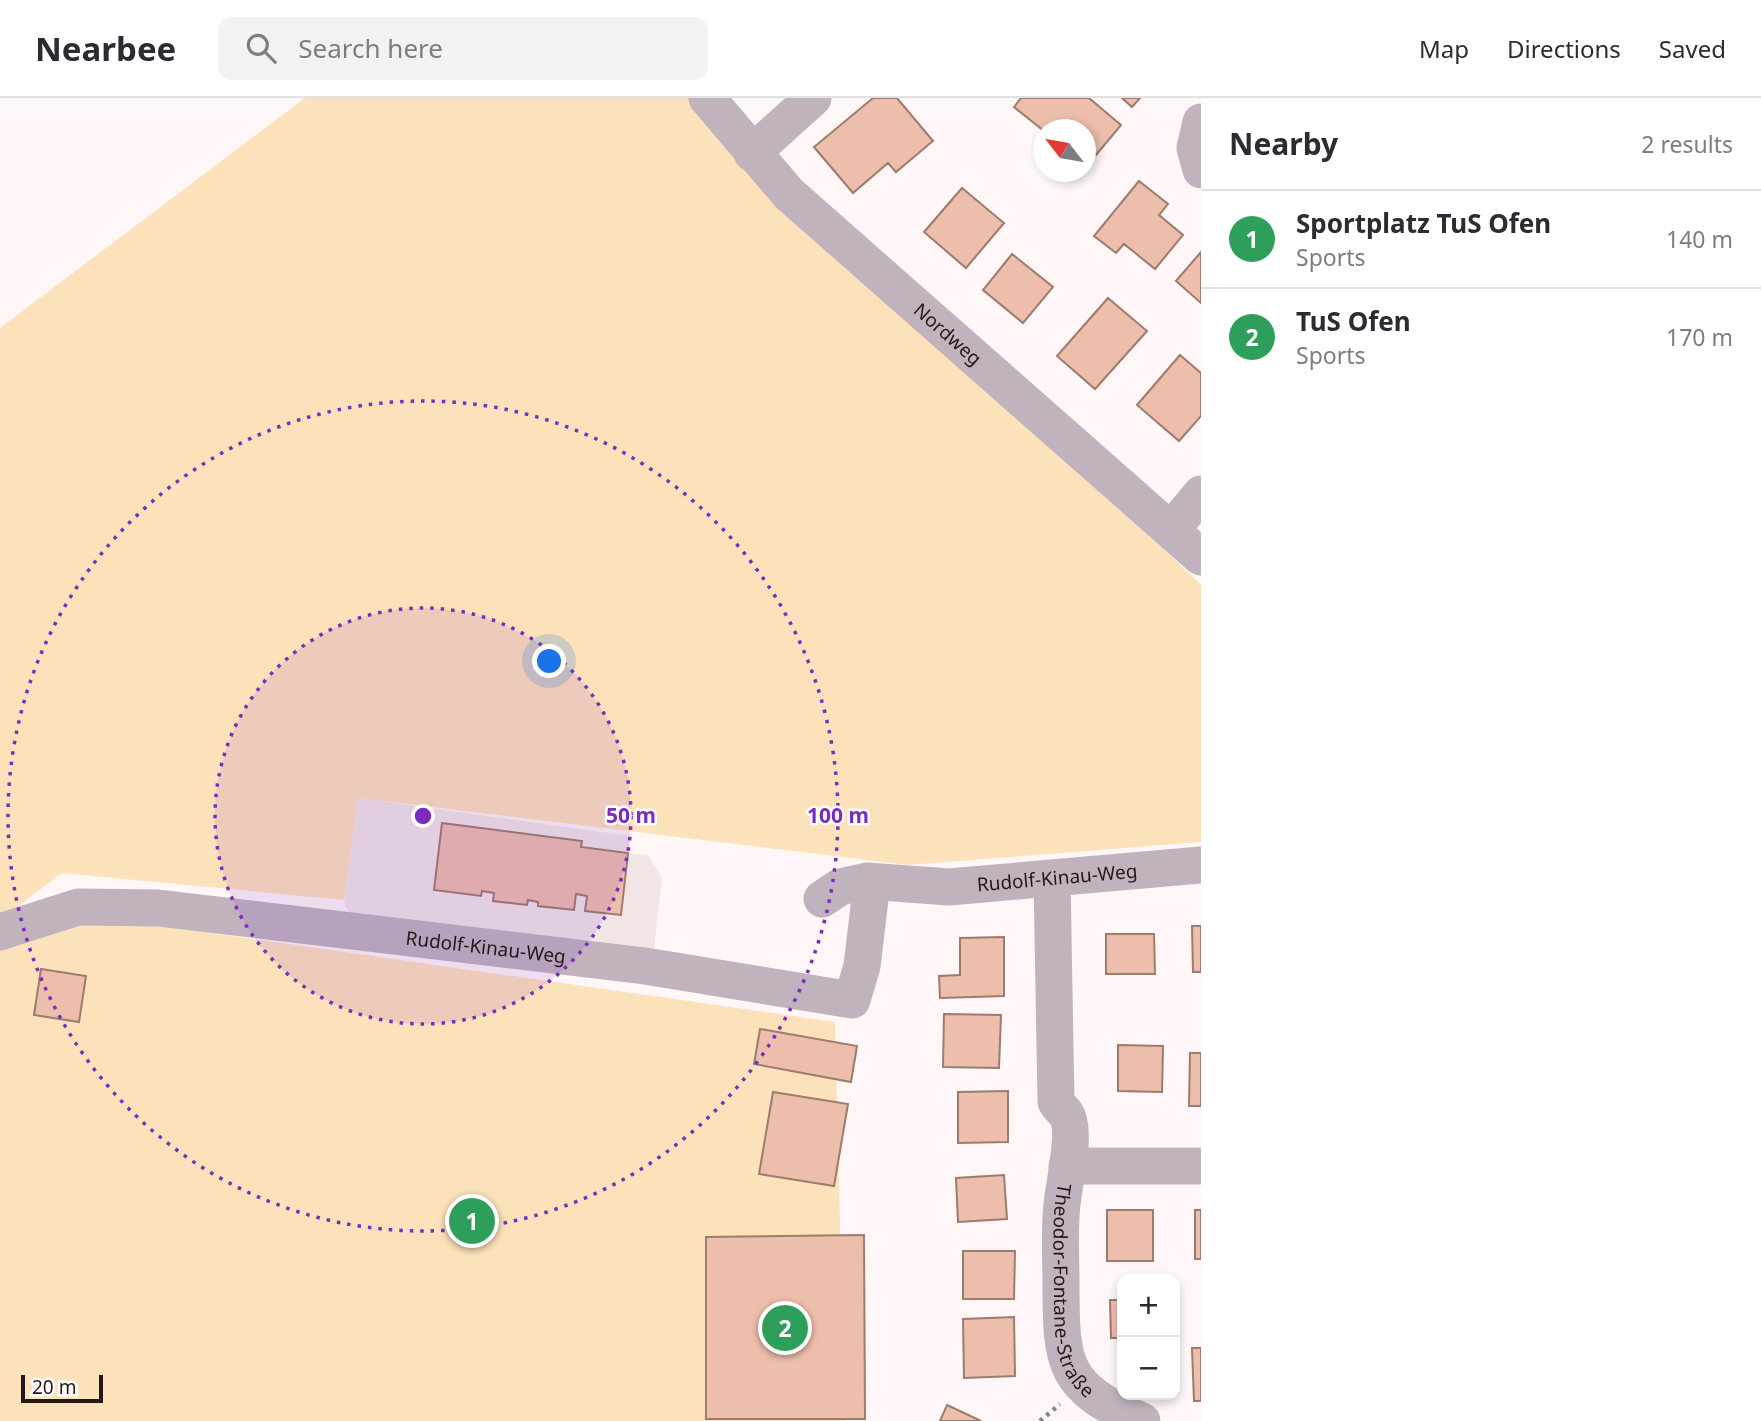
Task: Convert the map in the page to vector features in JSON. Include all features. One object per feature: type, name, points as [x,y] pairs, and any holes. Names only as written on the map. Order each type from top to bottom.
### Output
[{"type":"street","name":"Nordweg","points":[[707,98],[789,194],[1201,556]]},
{"type":"street","points":[[752,153],[813,98]]},
{"type":"street","points":[[1201,122],[1195,148],[1201,170]]},
{"type":"street","points":[[1171,530],[1201,494]]},
{"type":"street","name":"Rudolf-Kinau-Weg","points":[[822,899],[840,887],[872,882],[949,887],[1201,865]]},
{"type":"street","name":"Theodor-Fontane-Straße","points":[[1052,878],[1056,1102],[1068,1119],[1067,1166],[1062,1204],[1061,1329],[1064,1358],[1079,1382],[1094,1398],[1142,1421]]},
{"type":"street","name":"Rudolf-Kinau-Weg","points":[[0,932],[78,907],[158,908],[645,966],[852,1000],[862,966],[872,882]]},
{"type":"street","name":"Theodor-Fontane-Straße","points":[[1067,1166],[1201,1166]]},
{"type":"shaded area","points":[[305,98],[699,98],[1201,585],[1201,842],[908,865],[358,798],[344,900],[62,873],[0,920],[0,328]]},
{"type":"shaded area","points":[[358,798],[630,836],[629,853],[648,855],[662,877],[654,948],[534,946],[349,917],[344,900]]},
{"type":"shaded area","points":[[78,907],[155,925],[835,1022],[845,1421],[0,1421],[0,938]]},
{"type":"building","points":[[873,98],[897,98],[933,141],[896,172],[888,163],[853,193],[814,147]]},
{"type":"building","points":[[1021,98],[1089,98],[1121,125],[1096,155],[1096,119],[1033,119],[1033,122],[1014,107]]},
{"type":"building","points":[[1122,98],[1140,98],[1132,107]]},
{"type":"building","points":[[1139,181],[1168,204],[1159,215],[1183,235],[1155,269],[1124,244],[1116,253],[1094,236]]},
{"type":"building","points":[[962,188],[1004,223],[966,268],[924,232]]},
{"type":"building","points":[[1201,252],[1201,303],[1176,281]]},
{"type":"building","points":[[1012,254],[1053,287],[1023,323],[983,290]]},
{"type":"building","points":[[1108,298],[1147,331],[1095,389],[1057,356]]},
{"type":"building","points":[[1180,355],[1201,373],[1201,416],[1179,441],[1137,405]]},
{"type":"building","points":[[442,823],[582,841],[581,847],[628,853],[621,915],[585,911],[587,896],[576,894],[574,910],[538,906],[538,902],[528,900],[527,905],[493,901],[494,893],[482,891],[481,896],[434,890]]},
{"type":"building","points":[[1192,926],[1201,926],[1201,972],[1193,972]]},
{"type":"building","points":[[1106,934],[1154,934],[1155,974],[1106,974]]},
{"type":"building","points":[[1004,937],[1004,996],[940,998],[939,976],[960,975],[960,938]]},
{"type":"building","points":[[41,969],[86,976],[79,1022],[34,1015]]},
{"type":"building","points":[[944,1014],[1001,1015],[999,1068],[943,1067]]},
{"type":"building","points":[[760,1029],[857,1046],[851,1082],[754,1064]]},
{"type":"building","points":[[1118,1045],[1163,1046],[1162,1092],[1118,1091]]},
{"type":"building","points":[[1190,1053],[1201,1053],[1201,1106],[1189,1106]]},
{"type":"building","points":[[1008,1091],[1008,1142],[958,1143],[958,1092]]},
{"type":"building","points":[[773,1092],[848,1104],[834,1186],[759,1174]]},
{"type":"building","points":[[1004,1175],[1007,1219],[958,1222],[956,1178]]},
{"type":"building","points":[[1107,1210],[1153,1210],[1153,1261],[1107,1261]]},
{"type":"building","points":[[1195,1210],[1201,1210],[1201,1259],[1195,1259]]},
{"type":"building","points":[[864,1235],[865,1419],[706,1419],[706,1237]]},
{"type":"building","points":[[963,1251],[1015,1251],[1014,1299],[963,1299]]},
{"type":"building","points":[[1110,1300],[1117,1300],[1117,1338],[1111,1338]]},
{"type":"building","points":[[1014,1317],[1015,1376],[964,1378],[963,1319]]},
{"type":"building","points":[[1192,1348],[1201,1348],[1201,1401],[1194,1401]]},
{"type":"building","points":[[947,1405],[981,1421],[940,1421]]},
{"type":"place","name":"Sportplatz TuS Ofen","points":[[472,1221]]},
{"type":"place","name":"TuS Ofen","points":[[785,1328]]}]
